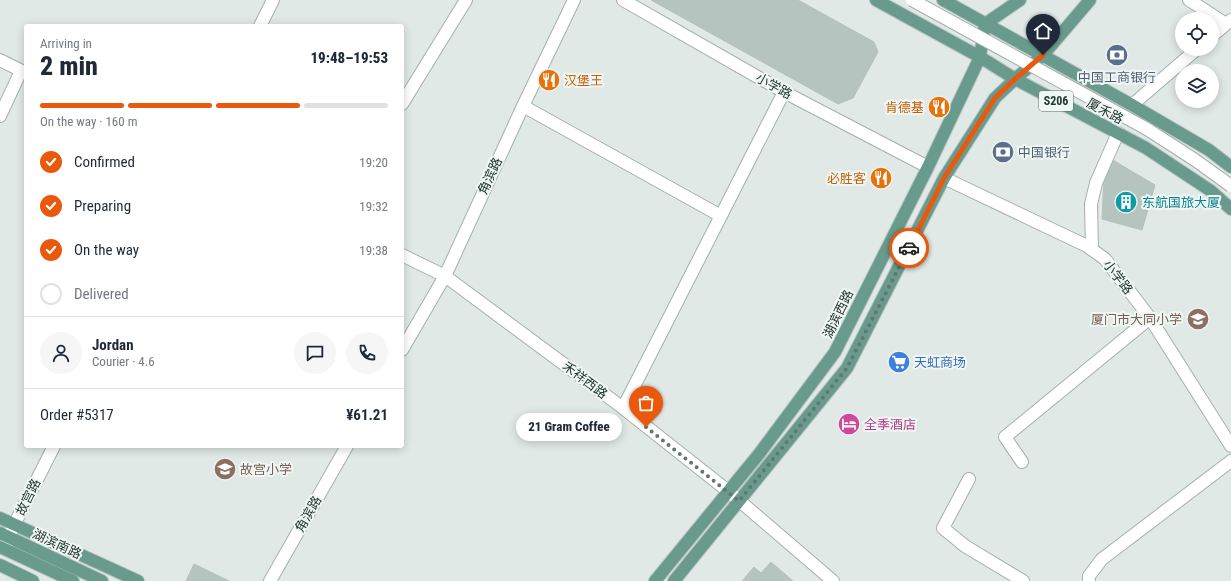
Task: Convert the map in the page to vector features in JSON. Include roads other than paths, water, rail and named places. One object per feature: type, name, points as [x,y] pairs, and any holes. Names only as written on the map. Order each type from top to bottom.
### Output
[{"type":"main road","name":"厦禾路","points":[[876,0],[980,57],[1015,79],[1146,148],[1211,191],[1231,209]]},
{"type":"main road","name":"厦禾路","points":[[943,0],[1132,105],[1209,150],[1231,167]]},
{"type":"main road","points":[[985,24],[1020,0]]},
{"type":"main road","points":[[674,581],[847,368],[944,178],[995,98],[1043,55],[1090,0]]},
{"type":"main road","name":"湖滨西路","points":[[655,581],[759,454],[835,352],[928,167],[980,57],[985,24]]},
{"type":"main road","points":[[0,518],[138,581]]},
{"type":"main road","name":"湖滨南路","points":[[4,535],[102,581]]},
{"type":"main road","name":"湖滨南路","points":[[3,548],[73,581]]},
{"type":"main road","points":[[0,565],[32,581]]},
{"type":"street","points":[[261,24],[273,0]]},
{"type":"street","points":[[404,101],[466,0]]},
{"type":"street","name":"角滨路","points":[[404,347],[445,276],[522,106],[574,0]]},
{"type":"street","name":"小学路","points":[[623,0],[784,92],[928,167]]},
{"type":"street","points":[[912,0],[1147,129],[1195,160],[1231,186]]},
{"type":"street","points":[[1189,0],[1229,22],[1219,30]]},
{"type":"street","points":[[1132,105],[1189,56]]},
{"type":"street","points":[[0,60],[24,72],[0,116]]},
{"type":"street","points":[[623,408],[784,92]]},
{"type":"street","points":[[522,106],[721,216]]},
{"type":"street","points":[[1092,250],[1091,204],[1096,183],[1118,133]]},
{"type":"street","name":"小学路","points":[[944,178],[1092,250],[1105,259],[1150,318],[1231,446]]},
{"type":"street","name":"禾祥西路","points":[[404,257],[445,276],[623,408],[728,491],[833,581]]},
{"type":"street","points":[[1022,462],[1005,437],[1150,318]]},
{"type":"street","name":"故宫路","points":[[3,548],[4,535],[15,525],[53,448]]},
{"type":"street","name":"角滨路","points":[[270,581],[346,448]]},
{"type":"street","points":[[1089,581],[1089,576],[1102,559],[1231,461]]},
{"type":"street","points":[[969,479],[943,528],[965,546],[1023,581]]},
{"type":"place","name":"中国工商银行","points":[[1117,55]]},
{"type":"place","name":"汉堡王","points":[[549,80]]},
{"type":"place","name":"肯德基","points":[[939,107]]},
{"type":"place","name":"中国银行","points":[[1003,152]]},
{"type":"place","name":"必胜客","points":[[881,178]]},
{"type":"place","name":"东航国旅大厦","points":[[1126,202]]},
{"type":"place","name":"厦门市大同小学","points":[[1198,319]]},
{"type":"place","name":"天虹商场","points":[[899,362]]},
{"type":"place","name":"全季酒店","points":[[849,424]]},
{"type":"place","name":"21 Gram Coffee","points":[[646,427]]},
{"type":"place","name":"故宫小学","points":[[225,469]]}]
